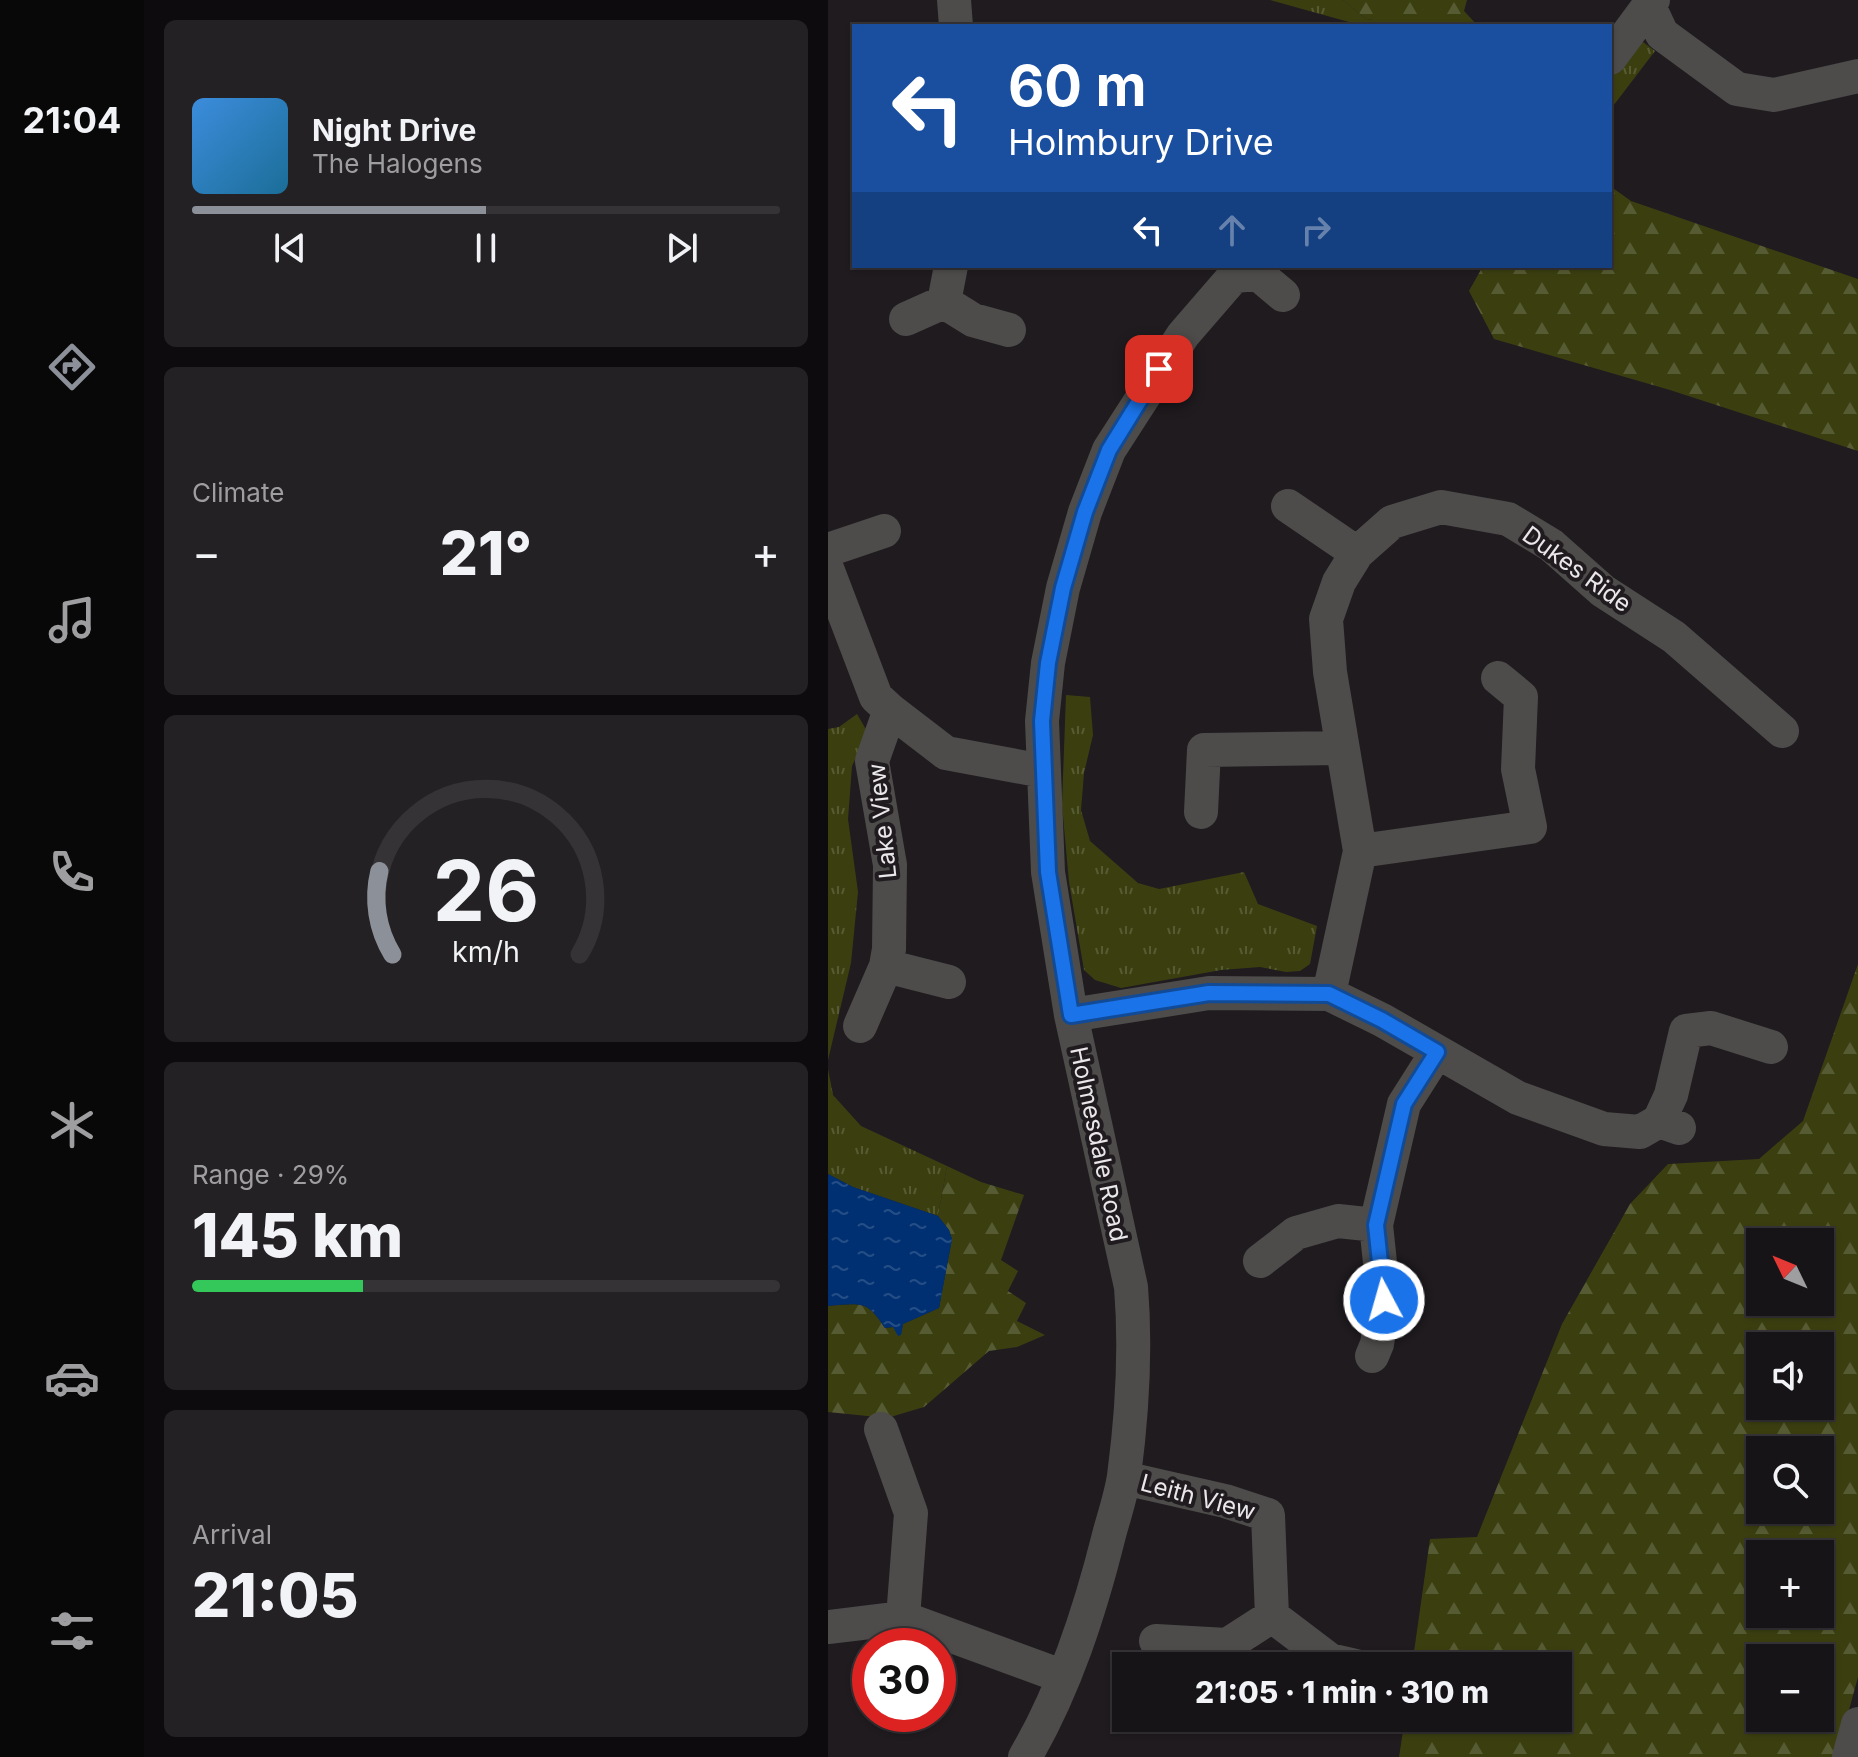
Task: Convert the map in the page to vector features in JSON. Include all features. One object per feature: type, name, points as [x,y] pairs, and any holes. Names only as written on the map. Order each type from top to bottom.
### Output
[{"type":"street","points":[[954,0],[956,24]]},
{"type":"street","points":[[1612,55],[1651,3]]},
{"type":"street","points":[[1651,3],[1662,34],[1737,89],[1774,95],[1858,76]]},
{"type":"street","points":[[944,302],[951,268]]},
{"type":"street","points":[[1234,271],[1258,274],[1283,295]]},
{"type":"street","name":"Holmesdale Road","points":[[1025,1757],[1064,1677],[1095,1589],[1124,1478],[1134,1331],[1131,1287],[1071,1015],[1048,872],[1042,721],[1048,663],[1063,588],[1089,500],[1109,450],[1159,369],[1234,271]]},
{"type":"street","points":[[906,319],[944,302]]},
{"type":"street","points":[[944,302],[973,320],[1009,330]]},
{"type":"street","points":[[1288,506],[1357,553]]},
{"type":"street","name":"Dukes Ride","points":[[1329,994],[1360,851],[1341,748],[1326,619],[1339,582],[1357,553],[1392,522],[1441,507],[1508,519],[1551,545],[1603,591],[1674,637],[1782,731]]},
{"type":"street","points":[[828,550],[884,531]]},
{"type":"street","points":[[828,571],[876,697],[946,753],[1043,771]]},
{"type":"street","points":[[1360,851],[1530,827],[1518,769],[1521,697],[1498,678]]},
{"type":"street","name":"Lake View","points":[[860,1026],[886,966],[889,949],[890,865],[872,761],[890,710]]},
{"type":"street","points":[[1201,812],[1204,750],[1341,748]]},
{"type":"street","points":[[886,966],[949,982]]},
{"type":"street","points":[[1071,1015],[1209,993],[1329,994],[1382,1020],[1518,1098],[1604,1129],[1640,1132],[1669,1124],[1671,1095],[1686,1031],[1711,1028],[1771,1047]]},
{"type":"street","points":[[1372,1356],[1384,1300],[1376,1225],[1404,1104],[1437,1052]]},
{"type":"street","points":[[1260,1261],[1296,1233],[1338,1221],[1376,1225]]},
{"type":"street","points":[[881,1429],[911,1513],[903,1618]]},
{"type":"street","name":"Leith View","points":[[1124,1478],[1225,1501],[1268,1515],[1272,1616]]},
{"type":"street","points":[[1156,1641],[1227,1645],[1272,1616],[1319,1652]]},
{"type":"street","points":[[828,1627],[903,1618],[1064,1677]]},
{"type":"street","points":[[1849,1757],[1858,1724]]},
{"type":"green space","points":[[1270,0],[1343,0],[1366,19],[1375,20],[1374,24],[1349,22]]},
{"type":"green space","points":[[1343,0],[1467,0],[1464,11],[1476,24],[1374,24],[1374,20],[1366,19]]},
{"type":"green space","points":[[1643,42],[1655,51],[1612,107],[1612,73],[1633,46]]},
{"type":"green space","points":[[1612,187],[1631,201],[1858,279],[1858,451],[1670,390],[1494,339],[1469,291],[1482,268],[1612,268]]},
{"type":"green space","points":[[1066,695],[1090,697],[1093,735],[1084,773],[1081,810],[1090,841],[1138,883],[1159,889],[1244,872],[1258,904],[1317,926],[1310,964],[1300,971],[1260,967],[1221,970],[1121,988],[1095,980],[1084,970],[1069,882],[1062,805]]},
{"type":"green space","points":[[857,714],[868,733],[852,766],[848,819],[858,892],[851,963],[828,1060],[828,729],[839,727]]},
{"type":"green space","points":[[1858,964],[1858,1677],[1836,1757],[1399,1757],[1403,1732],[1572,1732],[1572,1652],[1414,1652],[1430,1539],[1477,1537],[1562,1324],[1630,1204],[1668,1164],[1759,1159],[1803,1121]]},
{"type":"green space","points":[[828,1069],[833,1095],[861,1126],[947,1166],[938,1216],[853,1187],[828,1174]]},
{"type":"green space","points":[[947,1166],[981,1182],[1024,1195],[1001,1260],[1018,1271],[1008,1291],[1026,1303],[1017,1321],[1045,1335],[1017,1347],[989,1351],[924,1407],[887,1418],[828,1412],[828,1306],[862,1305],[873,1312],[885,1328],[893,1327],[901,1334],[903,1324],[939,1308],[952,1239],[938,1216]]},
{"type":"water","points":[[828,1174],[853,1187],[938,1216],[949,1230],[952,1239],[939,1308],[903,1324],[901,1335],[898,1336],[893,1327],[885,1328],[873,1312],[862,1305],[828,1306]]},
{"type":"route","points":[[1159,369],[1109,450],[1085,512],[1063,588],[1048,663],[1042,721],[1048,872],[1071,1015],[1209,993],[1329,994],[1437,1052],[1404,1104],[1376,1225],[1384,1300]]}]
